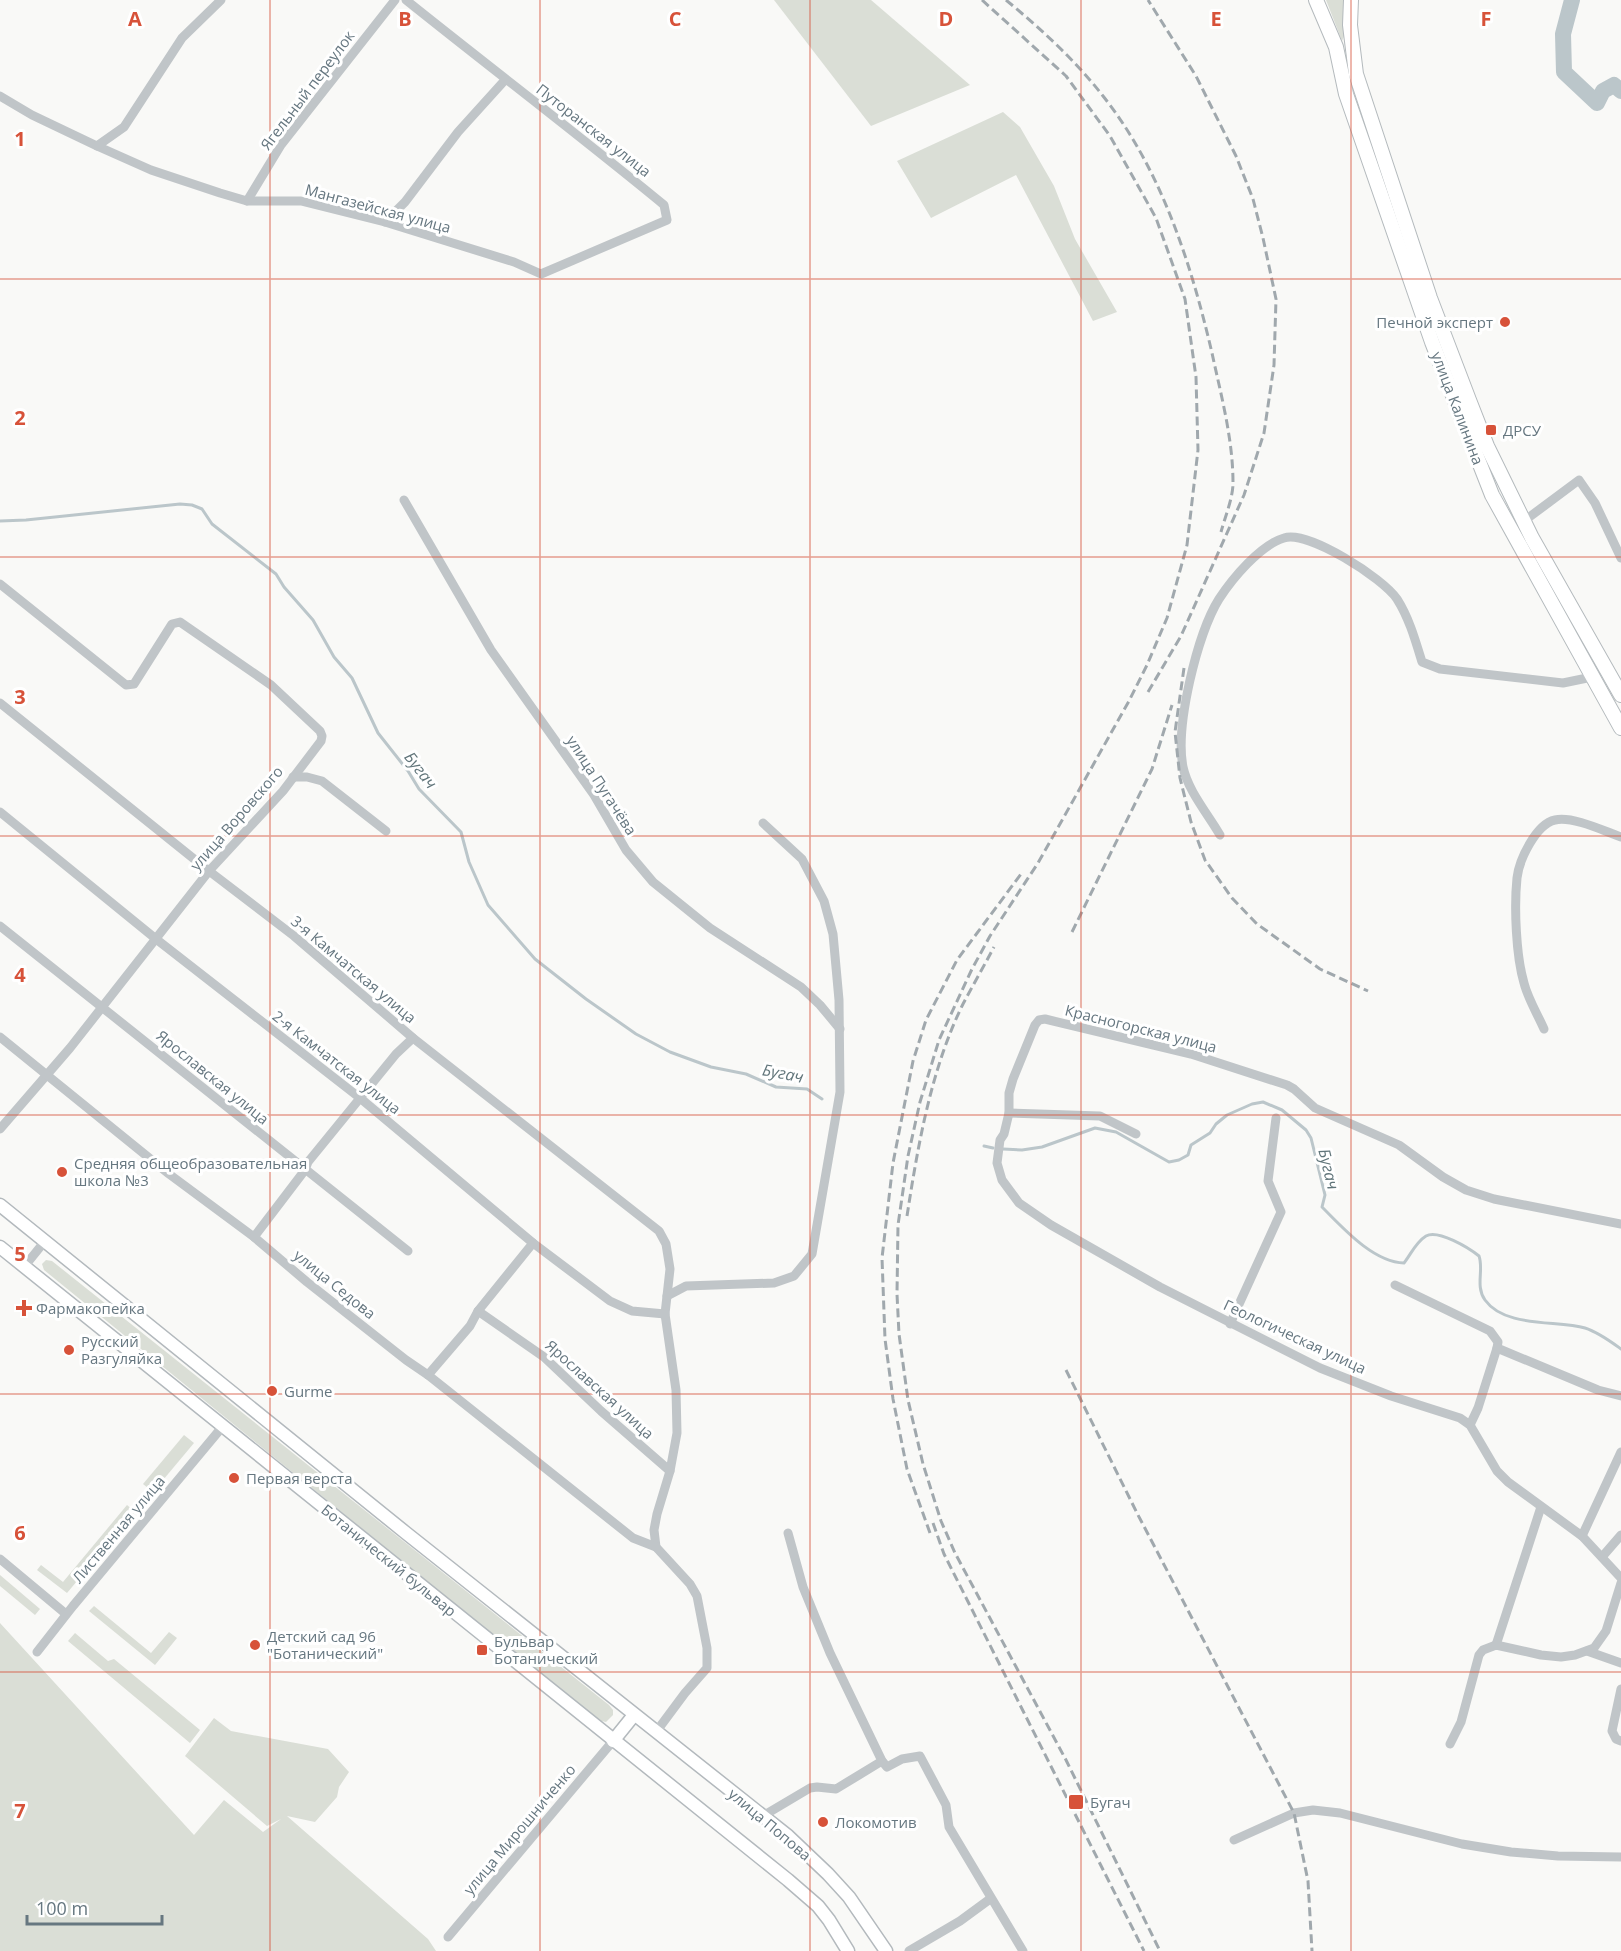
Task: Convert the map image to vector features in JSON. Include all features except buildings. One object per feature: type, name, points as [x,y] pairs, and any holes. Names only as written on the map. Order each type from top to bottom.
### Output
[{"type":"main road","name":"улица Калинина","points":[[1316,0],[1336,47],[1346,94],[1432,342],[1492,495],[1621,728]]},
{"type":"main road","name":"улица Калинина","points":[[1351,0],[1350,25],[1356,74],[1430,298],[1482,434],[1524,521],[1621,695]]},
{"type":"street","points":[[98,146],[124,126],[182,38],[221,0]]},
{"type":"street","name":"Ягельный переулок","points":[[247,201],[281,145],[395,0]]},
{"type":"street","name":"Путоранская улица","points":[[406,0],[664,205]]},
{"type":"street","points":[[386,222],[405,202],[458,132],[505,80]]},
{"type":"street","name":"Мангазейская улица","points":[[0,96],[32,115],[151,170],[247,201],[301,201],[386,222],[514,262],[541,274],[667,220],[664,205]]},
{"type":"street","points":[[1524,521],[1579,480],[1595,503],[1621,558]]},
{"type":"street","name":"улица Пугачёва","points":[[404,500],[491,650],[594,795],[626,850],[653,882],[710,928],[801,987],[840,1029]]},
{"type":"street","points":[[1220,835],[1192,789],[1183,767],[1182,735],[1186,695],[1203,636],[1218,600],[1246,565],[1272,542],[1296,536],[1324,546],[1372,575],[1395,596],[1410,623],[1422,662],[1440,669],[1563,683],[1592,677]]},
{"type":"street","name":"улица Воровского","points":[[0,584],[126,685],[134,684],[172,624],[180,622],[271,685],[320,731],[322,736],[321,741],[283,791],[209,871],[47,1074],[0,1129]]},
{"type":"street","name":"3-я Камчатская улица","points":[[0,703],[209,871],[294,936],[413,1038],[659,1231],[666,1244],[670,1269],[665,1314],[676,1390],[677,1433],[670,1472],[654,1530],[656,1547]]},
{"type":"street","points":[[293,777],[307,777],[322,781],[386,831]]},
{"type":"street","name":"2-я Камчатская улица","points":[[0,812],[156,939],[360,1098],[533,1243],[624,1309],[641,1313],[665,1314]]},
{"type":"street","points":[[1544,1029],[1524,984],[1517,939],[1517,876],[1525,854],[1538,830],[1553,820],[1568,819],[1621,837]]},
{"type":"street","points":[[667,1296],[686,1286],[774,1283],[794,1276],[812,1254],[840,1092],[840,1029],[833,934],[824,901],[802,859],[763,824]]},
{"type":"street","name":"Ярославская улица","points":[[0,926],[408,1251]]},
{"type":"street","name":"Красногорская улица","points":[[1019,1203],[1002,1180],[997,1163],[1000,1140],[1004,1134],[1009,1113],[1012,1079],[1035,1025],[1039,1020],[1045,1020],[1191,1054],[1287,1085],[1315,1108],[1399,1145],[1443,1177],[1466,1190],[1494,1199],[1621,1224]]},
{"type":"street","name":"улица Седова","points":[[0,1037],[169,1174],[254,1237],[325,1296],[633,1538],[656,1547]]},
{"type":"street","points":[[254,1237],[305,1170],[308,1162],[396,1054],[413,1038]]},
{"type":"street","points":[[1009,1113],[1100,1116],[1136,1134]]},
{"type":"street","points":[[1230,1324],[1281,1212],[1268,1181],[1276,1118]]},
{"type":"street","name":"Геологическая улица","points":[[1019,1203],[1051,1226],[1230,1324],[1320,1368],[1391,1396],[1460,1418],[1470,1425]]},
{"type":"street","points":[[0,1205],[634,1715],[613,1741],[818,1906],[848,1951]]},
{"type":"street","points":[[24,1267],[45,1240]]},
{"type":"street","points":[[428,1375],[470,1326],[478,1311],[533,1243]]},
{"type":"street","name":"Ботанический бульвар","points":[[0,1247],[613,1741]]},
{"type":"street","points":[[1395,1285],[1490,1331],[1498,1342],[1497,1348],[1478,1408],[1470,1425],[1497,1471],[1508,1482],[1582,1536],[1621,1578]]},
{"type":"street","name":"Ярославская улица","points":[[478,1311],[544,1357],[670,1472]]},
{"type":"street","points":[[1497,1348],[1598,1390],[1621,1396]]},
{"type":"street","name":"Лиственная улица","points":[[37,1652],[223,1426]]},
{"type":"street","points":[[1582,1536],[1621,1452]]},
{"type":"street","points":[[1496,1645],[1541,1507]]},
{"type":"street","points":[[788,1533],[803,1587],[830,1653],[882,1761],[886,1767],[902,1759],[920,1756],[946,1805],[949,1827],[1023,1951]]},
{"type":"street","points":[[1602,1557],[1621,1535]]},
{"type":"street","points":[[656,1547],[690,1584],[697,1596],[706,1640],[707,1658],[707,1668],[656,1732]]},
{"type":"street","points":[[0,1559],[66,1614]]},
{"type":"street","points":[[1450,1744],[1461,1722],[1479,1654],[1483,1650],[1496,1645],[1561,1657],[1587,1652],[1599,1644],[1606,1631],[1621,1583]]},
{"type":"street","points":[[1587,1652],[1621,1663]]},
{"type":"street","points":[[1621,1689],[1612,1731],[1616,1739],[1621,1741]]},
{"type":"street","name":"улица Попова","points":[[634,1715],[788,1836],[849,1897],[886,1951]]},
{"type":"street","name":"улица Мирошниченко","points":[[448,1937],[613,1741]]},
{"type":"street","points":[[763,1816],[810,1788],[836,1790],[882,1761]]},
{"type":"street","points":[[1234,1840],[1294,1813],[1313,1810],[1340,1813],[1462,1844],[1511,1852],[1558,1856],[1621,1857]]},
{"type":"street","points":[[909,1951],[960,1921],[990,1899]]},
{"type":"shaded area","points":[[774,0],[871,0],[970,85],[871,126]]},
{"type":"shaded area","points":[[1326,0],[1345,0],[1345,34],[1342,41]]},
{"type":"shaded area","points":[[1003,112],[1020,127],[1054,186],[1075,239],[1117,312],[1093,321],[1016,175],[931,218],[897,161]]},
{"type":"shaded area","points":[[46,1260],[52,1261],[609,1705],[613,1710],[613,1715],[606,1722],[597,1720],[44,1270],[42,1264]]},
{"type":"shaded area","points":[[184,1435],[194,1443],[153,1492],[143,1484]]},
{"type":"shaded area","points":[[127,1505],[135,1512],[67,1593],[37,1570],[41,1565],[63,1582]]},
{"type":"shaded area","points":[[0,1575],[40,1609],[35,1615],[0,1586]]},
{"type":"shaded area","points":[[94,1606],[151,1653],[169,1632],[177,1638],[155,1665],[89,1611]]},
{"type":"shaded area","points":[[0,1623],[194,1835],[224,1800],[263,1832],[281,1819],[267,1826],[185,1756],[214,1718],[231,1731],[328,1749],[349,1772],[339,1787],[337,1797],[315,1822],[287,1816],[428,1939],[436,1951],[0,1951]]},
{"type":"shaded area","points":[[75,1633],[108,1661],[114,1659],[200,1730],[190,1743],[68,1641]]},
{"type":"waterway","points":[[1572,0],[1563,34],[1564,72],[1597,103],[1603,91],[1614,85],[1621,91]]},
{"type":"waterway","name":"Бугач","points":[[0,521],[180,504],[202,509],[212,524],[276,574],[284,587],[313,620],[334,657],[352,678],[378,733],[419,789],[461,832],[469,862],[488,905],[535,959],[636,1034],[670,1052],[711,1067],[746,1074],[776,1087],[807,1089],[822,1099]]},
{"type":"waterway","name":"Бугач","points":[[1003,1149],[1022,1150],[1042,1147],[1095,1128],[1116,1132],[1169,1162],[1188,1155],[1191,1145],[1210,1133],[1216,1124],[1227,1115],[1252,1104],[1263,1102],[1282,1110],[1306,1130],[1311,1138],[1325,1195],[1322,1207],[1349,1234],[1370,1250],[1381,1257],[1404,1263],[1416,1245],[1426,1236],[1445,1237],[1479,1256],[1482,1295],[1494,1309],[1518,1319],[1585,1328],[1599,1334],[1621,1349]]},
{"type":"waterway","points":[[984,1146],[993,1148]]},
{"type":"railway","points":[[982,0],[1066,76],[1110,136],[1156,218],[1185,299],[1196,377],[1198,450],[1187,545],[1167,618],[1147,665],[1038,863],[990,936],[939,1040],[920,1102],[908,1156],[898,1225],[899,1334],[908,1400],[923,1464],[941,1521],[955,1553],[1066,1760],[1160,1951]]},
{"type":"railway","points":[[1006,0],[1057,45],[1103,96],[1142,154],[1171,218],[1184,251],[1204,319],[1229,434],[1233,489],[1221,532]]},
{"type":"railway","points":[[1148,0],[1196,76],[1236,156],[1253,199],[1276,299],[1274,365],[1264,433],[1244,495],[1181,636],[1148,692]]},
{"type":"railway","points":[[1184,668],[1175,732],[1180,778],[1191,822],[1205,860],[1232,898],[1257,924],[1320,969],[1368,991]]},
{"type":"railway","points":[[1072,932],[1152,769],[1172,705]]},
{"type":"railway","points":[[930,1533],[907,1469],[893,1399],[885,1339],[882,1258],[893,1163],[913,1061],[926,1020],[957,960],[1021,874]]},
{"type":"railway","points":[[907,1216],[921,1135],[942,1055],[963,1004],[994,947]]},
{"type":"railway","points":[[1066,1370],[1138,1515],[1294,1813],[1308,1881],[1312,1951]]},
{"type":"railway","points":[[933,1523],[944,1554],[1144,1951]]},
{"type":"place","name":"Печной эксперт","points":[[1505,322]]},
{"type":"place","name":"ДРСУ","points":[[1491,430]]},
{"type":"place","name":"Средняя общеобразовательная школа №3","points":[[62,1172]]},
{"type":"place","name":"Фармакопейка","points":[[24,1308]]},
{"type":"place","name":"Русский Разгуляйка","points":[[69,1350]]},
{"type":"place","name":"Gurme","points":[[272,1391]]},
{"type":"place","name":"Первая верста","points":[[234,1478]]},
{"type":"place","name":"Детский сад 96 \"Ботанический\"","points":[[255,1645]]},
{"type":"place","name":"Бульвар Ботанический","points":[[482,1650]]},
{"type":"place","name":"Бугач","points":[[1076,1802]]},
{"type":"place","name":"Локомотив","points":[[823,1822]]}]
